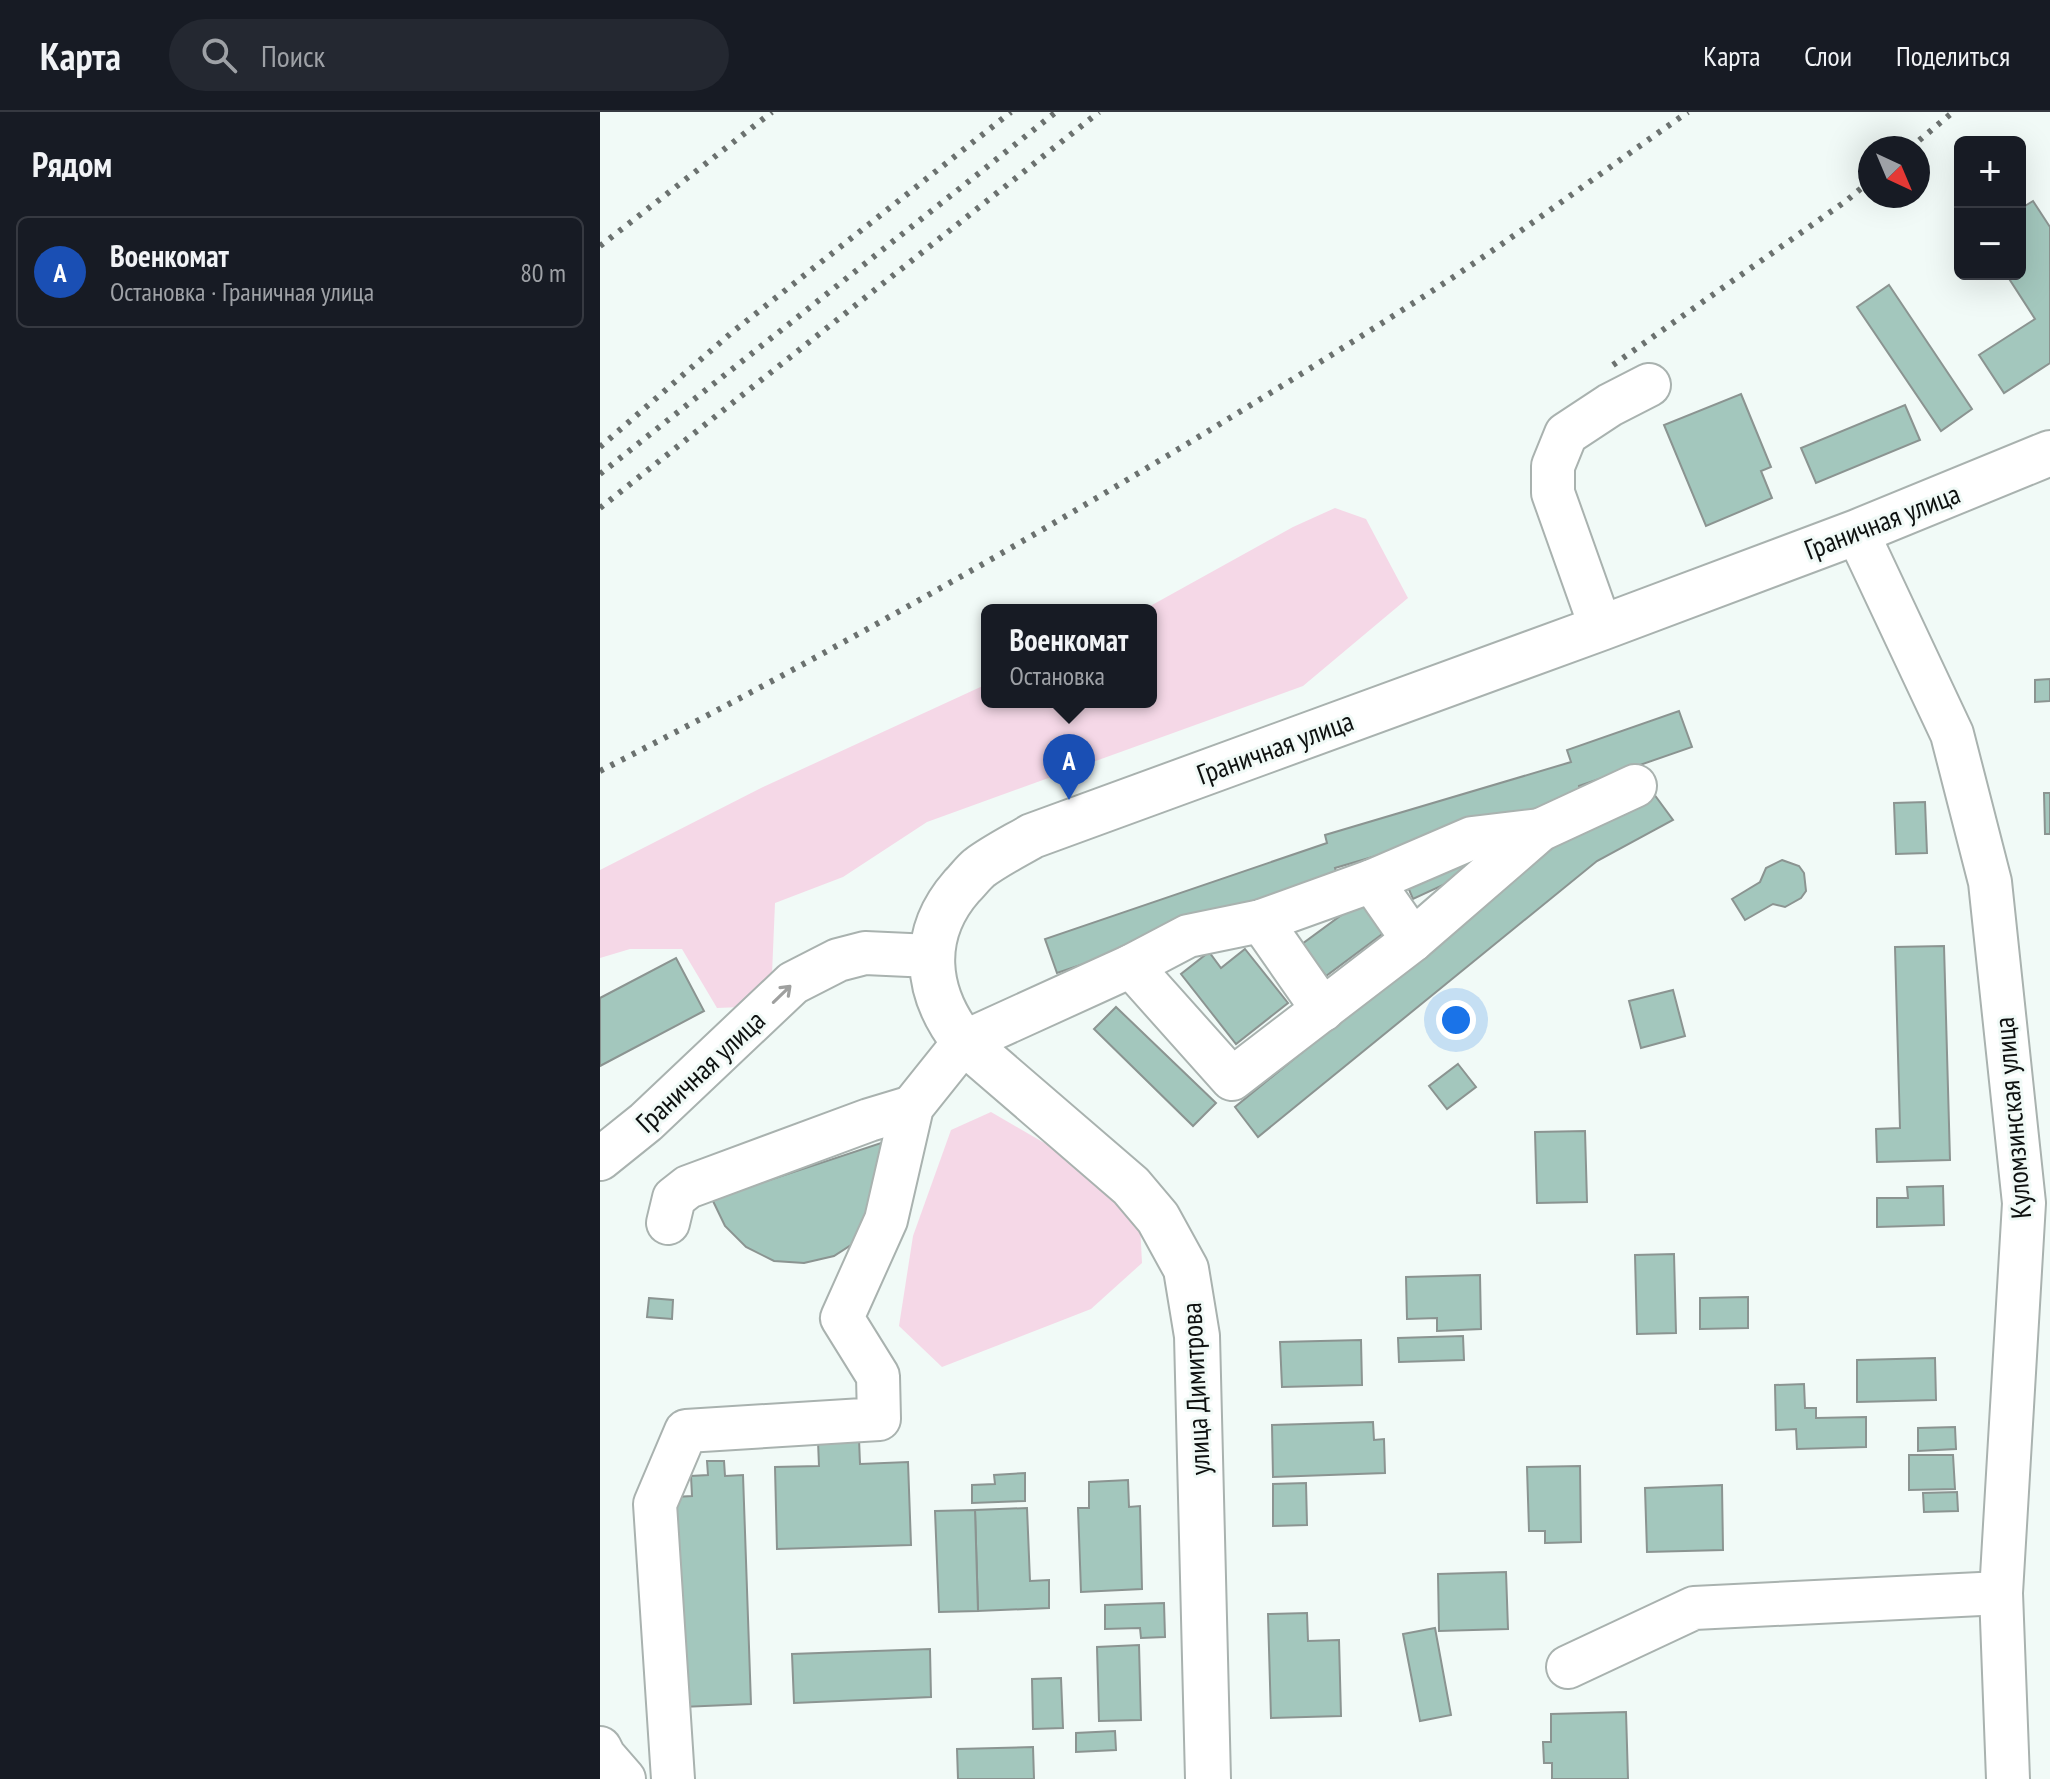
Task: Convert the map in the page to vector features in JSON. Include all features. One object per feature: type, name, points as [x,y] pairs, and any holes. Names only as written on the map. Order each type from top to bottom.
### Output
[{"type":"main road","name":"Граничная улица","points":[[931,956],[936,926],[952,897],[977,869],[1032,836],[1857,532],[2050,453]]},
{"type":"main road","name":"улица Димитрова","points":[[931,956],[936,991],[948,1023],[964,1042],[1131,1186],[1158,1218],[1186,1269],[1197,1336],[1208,1779]]},
{"type":"street","points":[[1601,628],[1553,493],[1553,466],[1566,434],[1610,405],[1649,385]]},
{"type":"street","name":"Куломзинская улица","points":[[1857,532],[1952,734],[1990,882],[2037,1204],[2001,1593],[2008,1779]]},
{"type":"street","points":[[1131,966],[1232,1079],[1413,940],[1540,830],[1635,786]]},
{"type":"street","points":[[673,1779],[655,1504],[686,1431],[879,1419],[878,1376],[842,1318],[886,1220],[912,1107],[964,1042],[1131,966],[1188,936],[1261,921],[1372,881],[1472,838],[1540,830]]},
{"type":"street","points":[[1372,881],[1413,940]]},
{"type":"street","points":[[1261,921],[1323,1010]]},
{"type":"street","name":"Граничная улица","points":[[600,1159],[646,1122],[793,983],[838,960],[865,953],[931,956]]},
{"type":"street","points":[[668,1223],[674,1198],[688,1187],[912,1107]]},
{"type":"street","points":[[1568,1667],[1694,1608],[2001,1593]]},
{"type":"street","points":[[600,1748],[624,1779]]},
{"type":"shaded area","points":[[1335,508],[1366,519],[1408,598],[1303,686],[927,822],[843,877],[775,903],[772,974],[741,1007],[717,1008],[682,949],[630,949],[600,958],[600,870],[761,788],[981,687],[981,708],[1157,708],[1157,604],[1154,604],[1293,527]]},
{"type":"shaded area","points":[[991,1112],[1089,1169],[1140,1224],[1142,1263],[1091,1309],[942,1367],[899,1326],[913,1236],[951,1130]]},
{"type":"building","points":[[2033,201],[2050,227],[2050,363],[2004,393],[1979,355],[2035,319],[2010,280],[2026,280],[2026,205]]},
{"type":"building","points":[[1889,285],[1972,409],[1941,431],[1857,307]]},
{"type":"building","points":[[1741,394],[1771,467],[1761,471],[1772,498],[1706,526],[1664,425]]},
{"type":"building","points":[[1905,405],[1920,440],[1816,483],[1801,448]]},
{"type":"building","points":[[2050,679],[2050,701],[2035,702],[2035,680]]},
{"type":"building","points":[[1679,711],[1692,747],[1579,786],[1581,796],[1335,868],[1338,878],[1057,973],[1045,939],[1327,843],[1325,835],[1571,762],[1567,750]]},
{"type":"building","points":[[1651,790],[1673,820],[1597,861],[1258,1137],[1235,1107],[1573,831]]},
{"type":"building","points":[[2044,793],[2050,793],[2050,834],[2045,834]]},
{"type":"building","points":[[1925,802],[1927,853],[1896,854],[1894,803]]},
{"type":"building","points":[[1472,846],[1482,867],[1413,899],[1404,878]]},
{"type":"building","points":[[1782,860],[1799,866],[1804,873],[1806,891],[1801,898],[1785,907],[1773,904],[1745,920],[1732,899],[1760,882],[1766,868]]},
{"type":"building","points":[[1362,900],[1385,932],[1326,976],[1302,944]]},
{"type":"building","points":[[1944,946],[1950,1160],[1877,1162],[1876,1129],[1900,1128],[1895,947]]},
{"type":"building","points":[[1245,949],[1288,1003],[1236,1044],[1181,974],[1209,952],[1221,968]]},
{"type":"building","points":[[676,958],[704,1011],[600,1066],[600,998]]},
{"type":"building","points":[[1673,990],[1685,1036],[1641,1048],[1629,1001]]},
{"type":"building","points":[[1116,1007],[1216,1103],[1193,1126],[1094,1029]]},
{"type":"building","points":[[1458,1064],[1476,1087],[1447,1109],[1429,1086]]},
{"type":"building","points":[[1585,1131],[1587,1202],[1537,1203],[1535,1132]]},
{"type":"building","points":[[881,1143],[886,1169],[857,1241],[834,1256],[804,1263],[774,1261],[746,1247],[725,1226],[712,1199]]},
{"type":"building","points":[[1943,1186],[1944,1225],[1877,1227],[1877,1198],[1908,1198],[1907,1187]]},
{"type":"building","points":[[1674,1254],[1676,1333],[1637,1334],[1635,1255]]},
{"type":"building","points":[[1480,1275],[1481,1329],[1437,1331],[1437,1318],[1407,1319],[1406,1277]]},
{"type":"building","points":[[1748,1297],[1748,1328],[1700,1329],[1700,1298]]},
{"type":"building","points":[[649,1298],[673,1300],[672,1319],[647,1317]]},
{"type":"building","points":[[1463,1336],[1464,1360],[1399,1362],[1398,1338]]},
{"type":"building","points":[[1361,1340],[1362,1385],[1282,1387],[1280,1342]]},
{"type":"building","points":[[1935,1358],[1936,1400],[1857,1402],[1857,1360]]},
{"type":"building","points":[[1804,1384],[1805,1408],[1816,1408],[1816,1418],[1866,1417],[1866,1447],[1797,1449],[1796,1429],[1776,1430],[1775,1385]]},
{"type":"building","points":[[1373,1422],[1374,1440],[1384,1439],[1385,1473],[1273,1477],[1272,1425]]},
{"type":"building","points":[[1955,1427],[1956,1449],[1918,1451],[1918,1428]]},
{"type":"building","points":[[859,1439],[860,1464],[908,1462],[911,1545],[777,1549],[775,1467],[819,1466],[818,1441]]},
{"type":"building","points":[[1909,1455],[1953,1455],[1955,1489],[1909,1490]]},
{"type":"building","points":[[707,1461],[724,1461],[725,1476],[743,1475],[751,1704],[682,1707],[675,1497],[692,1496],[691,1476],[708,1475]]},
{"type":"building","points":[[1580,1466],[1581,1542],[1545,1543],[1545,1531],[1529,1531],[1527,1467]]},
{"type":"building","points":[[1025,1473],[1025,1501],[972,1503],[972,1485],[995,1484],[994,1475]]},
{"type":"building","points":[[1128,1480],[1129,1507],[1140,1506],[1142,1589],[1081,1592],[1078,1508],[1089,1508],[1089,1482]]},
{"type":"building","points":[[1306,1483],[1307,1525],[1273,1526],[1273,1484]]},
{"type":"building","points":[[1722,1485],[1723,1550],[1647,1552],[1645,1488]]},
{"type":"building","points":[[1957,1492],[1958,1511],[1924,1512],[1923,1493]]},
{"type":"building","points":[[1027,1508],[1030,1581],[1049,1580],[1049,1608],[978,1611],[975,1510]]},
{"type":"building","points":[[975,1510],[978,1611],[939,1612],[935,1511]]},
{"type":"building","points":[[1506,1572],[1508,1629],[1439,1631],[1438,1574]]},
{"type":"building","points":[[1164,1603],[1165,1637],[1141,1638],[1140,1628],[1105,1629],[1105,1605]]},
{"type":"building","points":[[1307,1613],[1308,1641],[1339,1640],[1341,1716],[1271,1718],[1268,1614]]},
{"type":"building","points":[[1435,1628],[1451,1715],[1420,1721],[1403,1634]]},
{"type":"building","points":[[1139,1645],[1141,1720],[1099,1721],[1097,1647]]},
{"type":"building","points":[[930,1649],[931,1697],[794,1703],[792,1654]]},
{"type":"building","points":[[1061,1678],[1063,1728],[1033,1729],[1032,1679]]},
{"type":"building","points":[[1626,1712],[1628,1779],[1552,1779],[1552,1763],[1544,1763],[1543,1742],[1551,1742],[1551,1714]]},
{"type":"building","points":[[1115,1731],[1116,1750],[1076,1752],[1076,1733]]},
{"type":"building","points":[[1033,1747],[1034,1779],[958,1779],[957,1749]]},
{"type":"railway","points":[[600,246],[772,112]]},
{"type":"railway","points":[[600,447],[730,334],[1011,112]]},
{"type":"railway","points":[[600,474],[1056,112]]},
{"type":"railway","points":[[600,508],[1099,112]]},
{"type":"railway","points":[[600,771],[911,605],[1216,427],[1450,279],[1688,112]]},
{"type":"railway","points":[[1924,136],[1953,112]]},
{"type":"railway","points":[[1613,365],[1858,191]]},
{"type":"place","name":"Военкомат","points":[[1069,800]]}]
